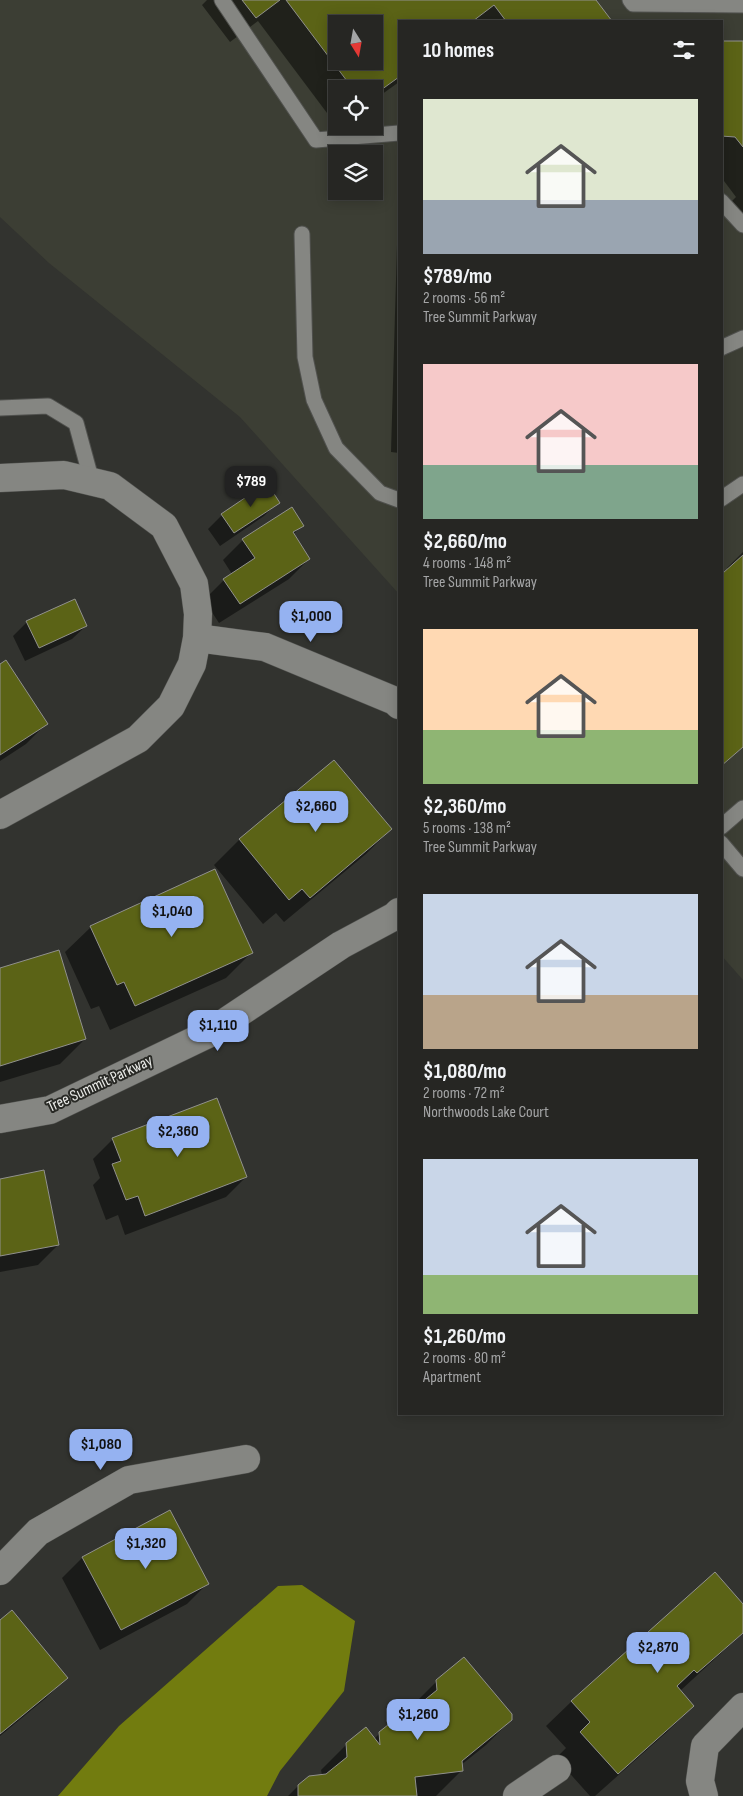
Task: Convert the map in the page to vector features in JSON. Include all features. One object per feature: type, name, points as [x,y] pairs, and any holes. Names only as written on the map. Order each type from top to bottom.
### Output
[{"type":"street","points":[[0,478],[64,475],[110,486],[164,526],[194,584],[198,614],[197,638],[192,664],[171,706],[138,739],[0,815]]},
{"type":"street","points":[[197,638],[265,647],[387,698],[398,704]]},
{"type":"street","name":"Tree Summit Parkway","points":[[0,1119],[50,1110],[206,1035],[341,945],[398,913]]},
{"type":"street","points":[[0,1571],[38,1532],[129,1480],[246,1459]]},
{"type":"street","points":[[702,1788],[705,1746],[743,1707]]},
{"type":"street","points":[[517,1796],[557,1769]]},
{"type":"lane","points":[[222,0],[316,140],[398,133]]},
{"type":"lane","points":[[630,0],[633,4],[743,5]]},
{"type":"lane","points":[[723,203],[743,225]]},
{"type":"lane","points":[[302,234],[305,357],[314,400],[336,448],[380,493],[398,500]]},
{"type":"lane","points":[[723,347],[743,338]]},
{"type":"lane","points":[[0,408],[48,406],[76,423],[92,482]]},
{"type":"lane","points":[[723,498],[743,484]]},
{"type":"lane","points":[[723,825],[743,808]]},
{"type":"lane","points":[[723,845],[743,869]]},
{"type":"shaded area","points":[[0,0],[743,0],[743,980],[723,957],[723,20],[398,20],[398,593],[240,417],[49,263],[0,217]]},
{"type":"shaded area","points":[[302,1585],[355,1621],[344,1691],[280,1771],[267,1796],[58,1796],[119,1726],[278,1586]]},
{"type":"building","points":[[242,0],[280,0],[256,18]]},
{"type":"building","points":[[286,0],[596,0],[611,20],[505,20],[494,5],[474,20],[398,20],[398,78],[383,89],[383,80],[346,80],[339,70],[383,70],[383,15],[328,15],[328,56]]},
{"type":"building","points":[[723,41],[743,41],[743,147],[735,137],[723,136]]},
{"type":"building","points":[[267,483],[280,503],[234,533],[221,514]]},
{"type":"building","points":[[292,507],[304,526],[293,532],[310,559],[240,604],[223,579],[255,558],[242,539]]},
{"type":"building","points":[[743,555],[743,747],[723,764],[723,573]]},
{"type":"building","points":[[75,599],[87,626],[39,648],[26,621]]},
{"type":"building","points":[[6,660],[48,724],[0,755],[0,664]]},
{"type":"building","points":[[334,760],[392,829],[310,898],[302,889],[289,900],[239,839]]},
{"type":"building","points":[[215,869],[253,953],[135,1006],[124,982],[117,985],[90,926]]},
{"type":"building","points":[[59,950],[86,1039],[0,1066],[0,968]]},
{"type":"building","points":[[217,1098],[247,1177],[145,1216],[138,1196],[126,1200],[112,1164],[121,1161],[112,1138]]},
{"type":"building","points":[[44,1170],[59,1245],[0,1256],[0,1179]]},
{"type":"building","points":[[170,1510],[209,1584],[121,1630],[82,1557]]},
{"type":"building","points":[[715,1572],[743,1604],[743,1633],[697,1673],[694,1670],[677,1686],[694,1706],[618,1774],[580,1732],[590,1722],[571,1701]]},
{"type":"building","points":[[12,1610],[68,1678],[0,1734],[0,1620]]},
{"type":"building","points":[[464,1657],[512,1714],[512,1720],[462,1761],[463,1771],[415,1777],[417,1796],[298,1796],[298,1785],[309,1776],[326,1774],[347,1757],[346,1743],[366,1727],[380,1745],[379,1732],[398,1717],[405,1716],[437,1690],[436,1680]]}]
